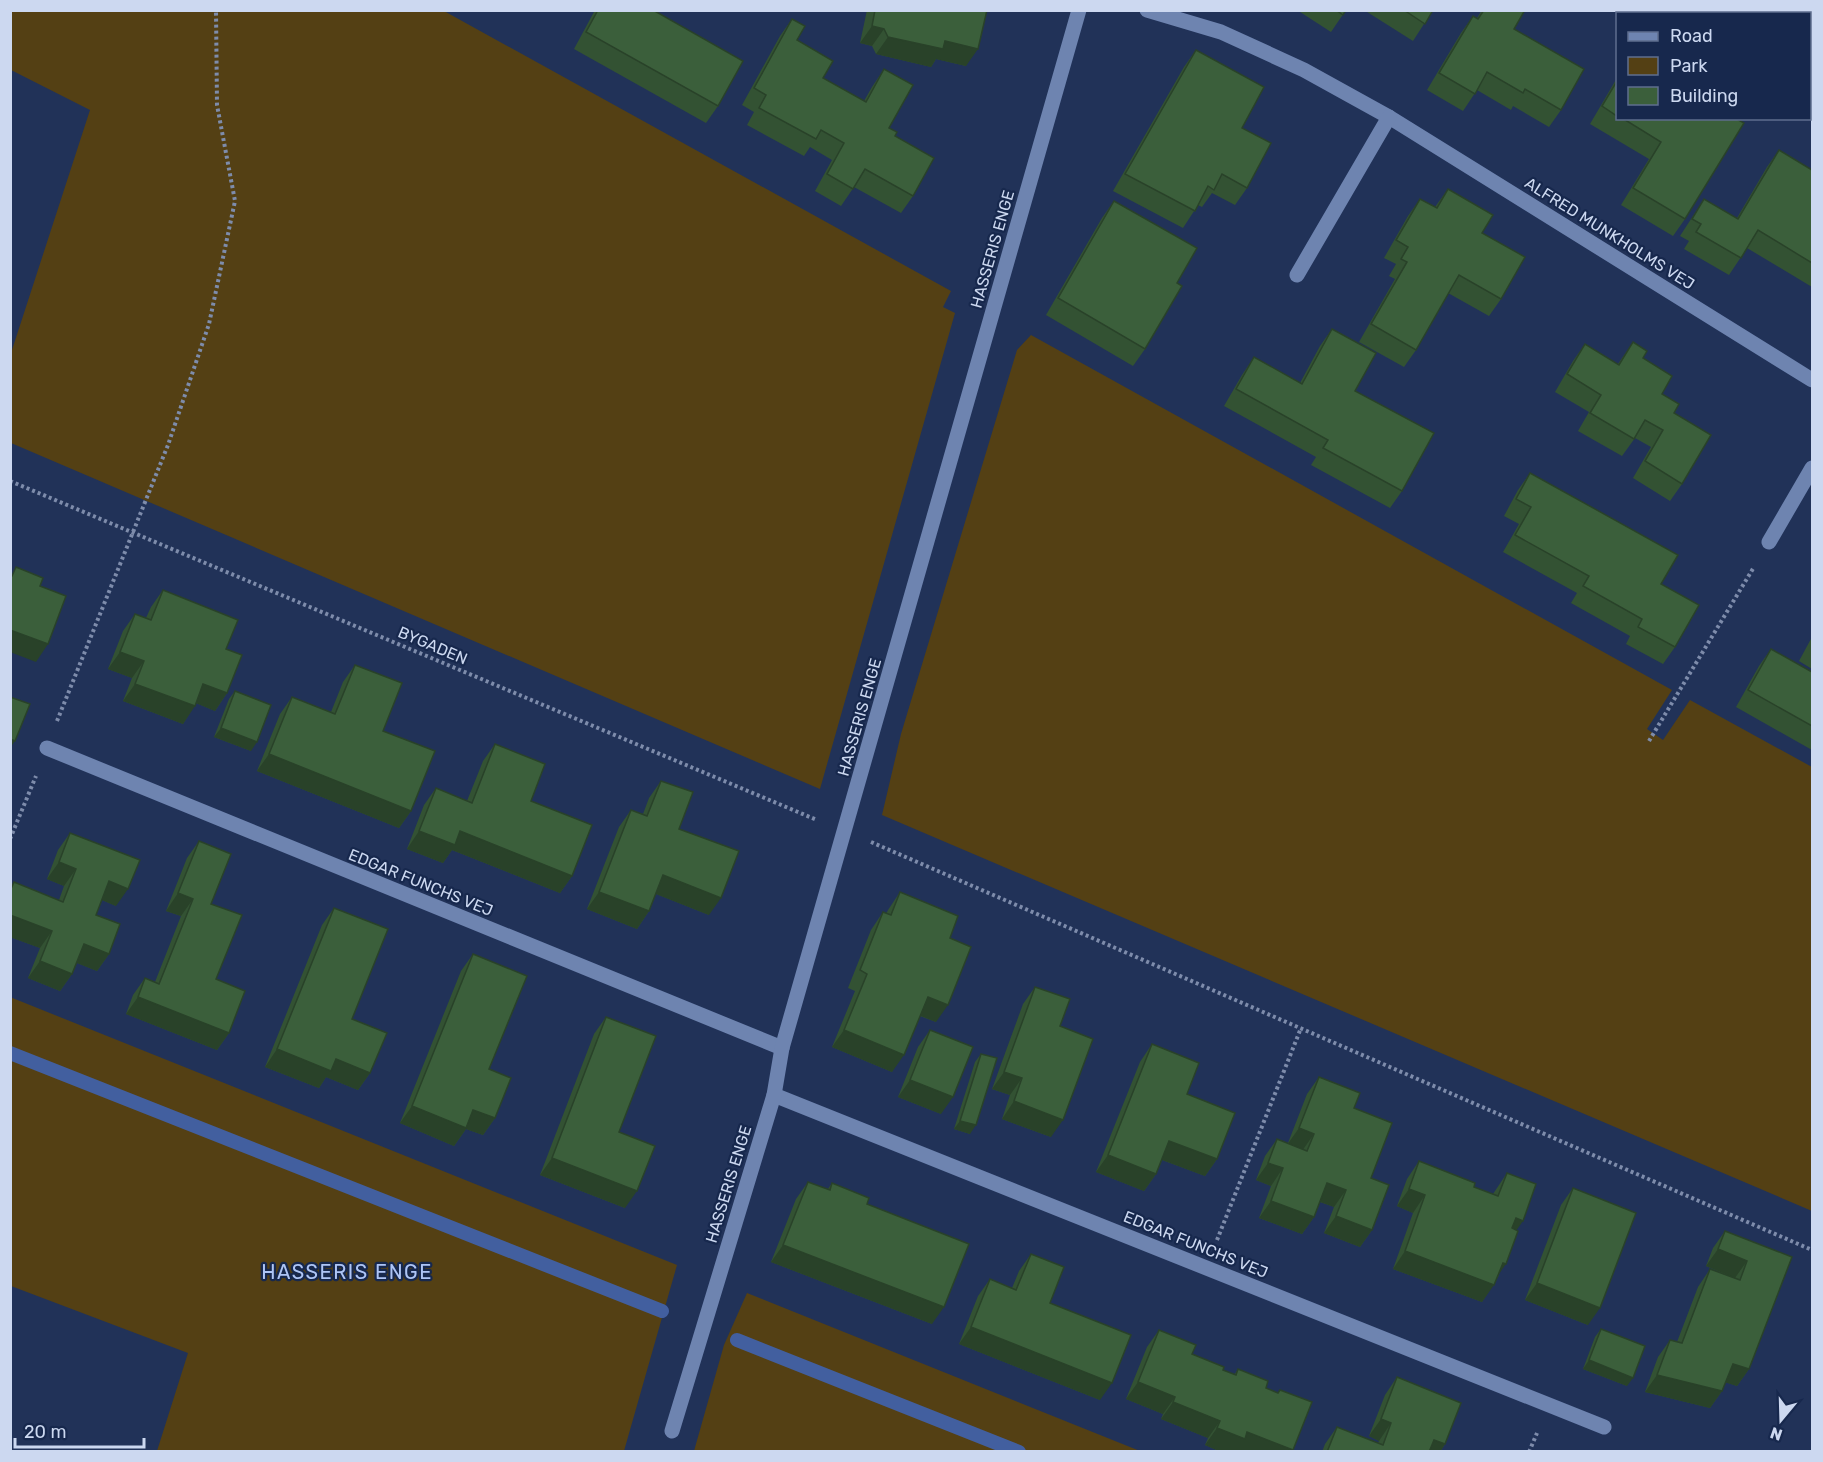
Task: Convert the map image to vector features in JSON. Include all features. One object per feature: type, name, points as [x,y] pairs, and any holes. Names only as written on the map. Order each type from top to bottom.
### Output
[{"type":"street","name":"HASSERIS ENGE","points":[[672,1431],[774,1095],[782,1048],[846,831],[1078,10]]},
{"type":"street","name":"ALFRED MUNKHOLMS VEJ","points":[[1147,10],[1221,32],[1304,70],[1389,117],[1812,380]]},
{"type":"street","points":[[1297,275],[1389,117]]},
{"type":"street","points":[[1769,542],[1812,468]]},
{"type":"street","name":"EDGAR FUNCHS VEJ","points":[[47,748],[782,1048]]},
{"type":"street","name":"EDGAR FUNCHS VEJ","points":[[774,1095],[1604,1427]]},
{"type":"path","points":[[10,838],[168,445],[209,324],[235,201],[218,105],[216,10]]},
{"type":"path","name":"BYGADEN","points":[[10,481],[846,831],[1812,1250]]},
{"type":"path","points":[[1649,741],[1769,542]]},
{"type":"path","points":[[1206,1267],[1301,1028]]},
{"type":"green space","points":[[10,11],[444,11],[951,291],[943,307],[955,313],[820,789],[11,443],[11,353],[90,110],[11,70]]},
{"type":"green space","points":[[1739,11],[1812,11],[1812,55],[1811,12]]},
{"type":"green space","points":[[1031,335],[1672,690],[1647,729],[1663,740],[1690,700],[1812,767],[1812,1211],[882,815],[901,734],[1017,350]]},
{"type":"green space","points":[[10,997],[677,1265],[624,1451],[157,1451],[188,1353],[11,1286]]},
{"type":"green space","points":[[747,1293],[1140,1451],[694,1451],[724,1345]]},
{"type":"building","points":[[598,10],[653,10],[743,61],[718,106],[586,32]]},
{"type":"building","points":[[875,10],[987,10],[978,49],[945,41],[943,49],[888,37],[884,29],[872,26]]},
{"type":"building","points":[[1336,10],[1346,10],[1343,15]]},
{"type":"building","points":[[1404,10],[1433,10],[1425,24]]},
{"type":"building","points":[[1484,10],[1525,10],[1514,29],[1584,69],[1561,110],[1525,89],[1523,93],[1487,72],[1475,94],[1439,73],[1473,16],[1478,19]]},
{"type":"building","points":[[792,19],[805,26],[797,40],[833,61],[823,78],[866,102],[884,69],[913,85],[889,128],[897,132],[895,136],[934,158],[913,196],[865,169],[853,189],[827,174],[844,143],[821,130],[816,139],[759,108],[766,95],[754,88]]},
{"type":"building","points":[[1196,50],[1264,87],[1242,128],[1271,143],[1247,188],[1222,174],[1214,190],[1208,186],[1195,211],[1125,174]]},
{"type":"building","points":[[1616,83],[1616,115],[1602,106]]},
{"type":"building","points":[[1625,120],[1739,120],[1744,123],[1685,219],[1633,188],[1661,142]]},
{"type":"building","points":[[1779,150],[1812,170],[1812,263],[1758,230],[1741,258],[1696,232],[1701,224],[1692,219],[1704,199],[1738,219]]},
{"type":"building","points":[[1448,189],[1493,215],[1482,233],[1525,257],[1501,299],[1459,275],[1416,350],[1371,324],[1407,262],[1401,259],[1408,247],[1396,240],[1420,199],[1437,208]]},
{"type":"building","points":[[1114,201],[1197,248],[1177,283],[1182,286],[1145,349],[1058,298]]},
{"type":"building","points":[[1332,329],[1376,353],[1355,391],[1434,433],[1402,491],[1323,448],[1328,440],[1236,389],[1254,357],[1302,384]]},
{"type":"building","points":[[1633,342],[1647,351],[1643,358],[1672,376],[1662,394],[1679,404],[1674,413],[1711,435],[1682,484],[1645,461],[1663,430],[1645,420],[1634,439],[1590,413],[1601,395],[1567,374],[1585,344],[1619,365]]},
{"type":"building","points":[[1530,473],[1678,555],[1661,584],[1699,605],[1675,647],[1638,627],[1642,619],[1583,586],[1589,576],[1515,535],[1531,507],[1516,499]]},
{"type":"building","points":[[16,567],[43,578],[40,586],[66,596],[48,644],[10,630],[10,576]]},
{"type":"building","points":[[163,590],[238,620],[226,649],[242,655],[227,693],[203,684],[195,706],[135,684],[144,661],[120,652],[135,614],[151,620]]},
{"type":"building","points":[[1771,649],[1812,672],[1812,726],[1748,690]]},
{"type":"building","points":[[355,665],[402,683],[383,731],[435,751],[411,811],[269,754],[292,697],[335,714]]},
{"type":"building","points":[[235,691],[271,705],[257,742],[221,728]]},
{"type":"building","points":[[10,697],[30,704],[15,741],[10,739]]},
{"type":"building","points":[[495,744],[545,764],[531,801],[592,825],[572,876],[460,831],[455,845],[419,831],[436,788],[472,803]]},
{"type":"building","points":[[661,781],[693,792],[679,829],[739,851],[721,898],[663,875],[649,911],[599,892],[631,810],[647,816]]},
{"type":"building","points":[[70,833],[140,860],[128,889],[109,881],[96,915],[120,924],[109,954],[84,944],[72,974],[40,961],[52,931],[10,915],[10,891],[14,882],[63,902],[76,869],[59,862]]},
{"type":"building","points":[[199,841],[231,854],[211,904],[242,915],[216,979],[245,991],[229,1033],[138,997],[145,978],[159,984],[193,899],[178,893]]},
{"type":"building","points":[[900,892],[958,916],[950,938],[971,947],[948,1005],[928,997],[904,1055],[844,1030],[867,974],[860,970],[883,912],[891,915]]},
{"type":"building","points":[[334,908],[388,929],[352,1019],[387,1033],[370,1073],[336,1059],[331,1071],[277,1049]]},
{"type":"building","points":[[473,954],[527,976],[489,1069],[511,1078],[495,1118],[473,1110],[466,1128],[412,1106]]},
{"type":"building","points":[[1035,987],[1070,999],[1060,1026],[1093,1039],[1063,1120],[1014,1101],[1022,1078],[1004,1072]]},
{"type":"building","points":[[606,1017],[656,1036],[619,1132],[655,1146],[637,1191],[552,1158]]},
{"type":"building","points":[[930,1030],[973,1047],[953,1097],[910,1080]]},
{"type":"building","points":[[1152,1044],[1199,1063],[1187,1094],[1235,1113],[1217,1159],[1169,1141],[1156,1174],[1108,1155]]},
{"type":"building","points":[[981,1054],[997,1058],[976,1125],[960,1121]]},
{"type":"building","points":[[1319,1077],[1360,1093],[1354,1108],[1392,1123],[1371,1178],[1389,1185],[1372,1230],[1336,1216],[1346,1190],[1327,1183],[1314,1217],[1271,1201],[1283,1168],[1268,1163],[1277,1139],[1307,1151],[1314,1134],[1299,1128]]},
{"type":"building","points":[[1419,1161],[1475,1183],[1474,1187],[1498,1196],[1507,1173],[1536,1184],[1523,1221],[1516,1218],[1512,1228],[1518,1231],[1506,1264],[1503,1263],[1494,1285],[1405,1251],[1425,1195],[1409,1189]]},
{"type":"building","points":[[808,1182],[830,1190],[832,1183],[869,1198],[867,1204],[969,1244],[944,1307],[783,1245]]},
{"type":"building","points":[[1573,1188],[1636,1213],[1600,1308],[1537,1283]]},
{"type":"building","points":[[1725,1231],[1792,1257],[1749,1369],[1733,1364],[1722,1391],[1657,1375],[1670,1340],[1682,1343],[1710,1269],[1740,1280],[1747,1261],[1718,1249]]},
{"type":"building","points":[[1031,1254],[1064,1267],[1050,1303],[1131,1335],[1112,1383],[971,1327],[990,1279],[1016,1290]]},
{"type":"building","points":[[1601,1329],[1645,1346],[1633,1378],[1589,1360]]},
{"type":"building","points":[[1159,1330],[1196,1345],[1192,1354],[1224,1367],[1223,1370],[1236,1375],[1238,1369],[1268,1381],[1266,1388],[1278,1393],[1280,1390],[1312,1402],[1293,1450],[1247,1432],[1245,1439],[1217,1428],[1220,1421],[1173,1402],[1175,1397],[1138,1382]]},
{"type":"building","points":[[1397,1377],[1461,1403],[1445,1444],[1434,1440],[1429,1452],[1327,1452],[1337,1427],[1383,1445],[1391,1423],[1381,1419]]},
{"type":"waterway","points":[[10,1053],[662,1311]]},
{"type":"waterway","points":[[737,1340],[1019,1452]]},
{"type":"district","name":"HASSERIS ENGE","points":[[347,1272]]}]
